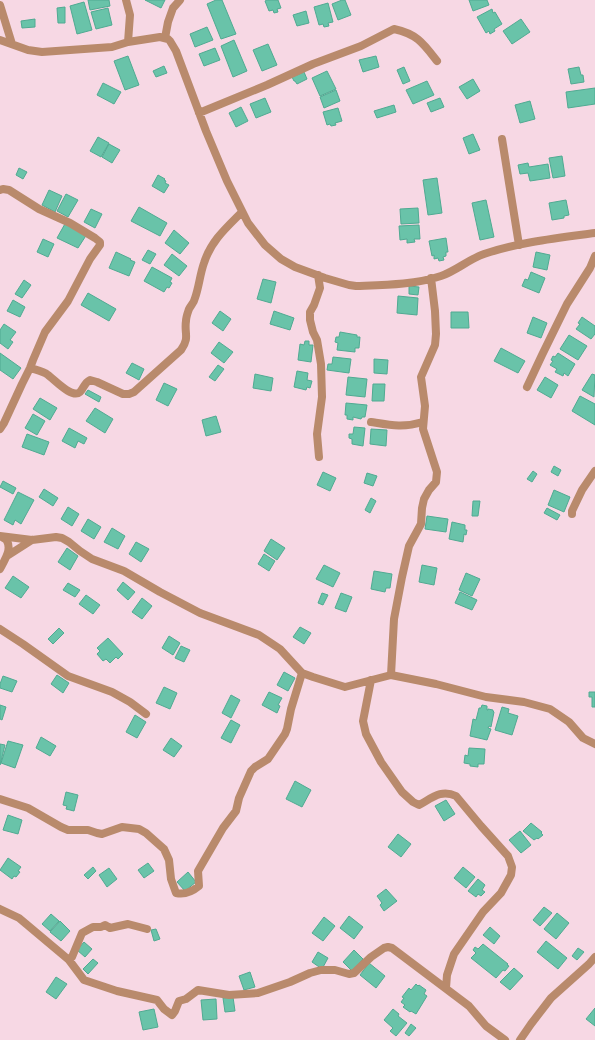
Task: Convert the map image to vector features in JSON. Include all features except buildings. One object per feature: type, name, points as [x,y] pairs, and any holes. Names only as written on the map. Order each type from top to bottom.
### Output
[{"type":"street","points":[[126,0],[130,15],[128,42]]},
{"type":"street","points":[[165,38],[170,15],[173,8],[180,0]]},
{"type":"street","points":[[0,5],[12,44]]},
{"type":"street","points":[[199,113],[268,85],[313,64],[361,46],[394,29],[409,33],[419,39],[437,61]]},
{"type":"street","points":[[0,40],[28,50],[42,52],[112,47],[128,42],[160,37],[170,41],[176,52],[199,113],[227,180],[248,223],[265,245],[281,258],[296,267],[349,286],[409,283],[442,275],[483,255],[519,245],[550,238],[595,233]]},
{"type":"street","points":[[502,139],[519,245]]},
{"type":"street","points":[[0,190],[3,188],[9,190],[39,209],[70,223],[100,242],[100,245],[90,259],[68,301],[44,332],[30,368],[0,429]]},
{"type":"street","points":[[30,368],[47,374],[73,394],[80,392],[86,382],[90,380],[123,394],[134,392],[181,350],[185,344],[187,339],[186,321],[190,308],[196,298],[204,262],[212,244],[242,212]]},
{"type":"street","points":[[527,387],[567,304],[590,268],[595,256]]},
{"type":"street","points":[[318,275],[320,288],[310,312],[313,332],[317,340],[321,371],[322,397],[317,434],[318,457]]},
{"type":"street","points":[[391,675],[394,619],[409,546],[421,524],[424,499],[436,482],[437,472],[423,429],[425,406],[421,377],[435,345],[435,311],[432,278]]},
{"type":"street","points":[[371,422],[396,426],[411,426],[423,422]]},
{"type":"street","points":[[572,514],[582,490],[595,471]]},
{"type":"street","points":[[1,536],[32,540],[56,537],[62,538],[92,559],[124,571],[200,613],[259,635],[280,649],[302,673],[313,677],[345,687],[391,675],[436,684],[486,697],[524,702],[550,709],[569,722],[583,738],[595,744]]},
{"type":"street","points":[[0,569],[7,556],[8,548],[7,541],[1,536]]},
{"type":"street","points":[[7,556],[32,540]]},
{"type":"street","points":[[0,629],[68,676],[112,692],[130,702],[146,714]]},
{"type":"street","points":[[0,798],[28,808],[68,830],[88,830],[102,834],[122,827],[139,829],[146,833],[164,849],[169,860],[171,879],[176,893],[183,894],[195,890],[199,886],[198,871],[219,834],[236,810],[239,798],[251,772],[255,767],[268,758],[286,734],[291,709],[302,673]]},
{"type":"street","points":[[371,680],[363,721],[366,734],[381,762],[402,792],[419,806],[440,793],[456,796],[508,856],[512,866],[511,875],[501,892],[483,912],[454,954],[447,975],[446,988]]},
{"type":"street","points":[[0,909],[19,918],[69,960],[84,980],[117,991],[157,1000],[164,1009],[172,1015],[175,1012],[179,1001],[186,999],[198,990],[229,995],[258,993],[321,970],[335,970],[349,974],[354,973],[371,957],[384,948],[392,948],[469,1006],[486,1026],[506,1040]]},
{"type":"street","points":[[69,960],[72,957],[82,933],[93,927],[101,927],[105,925],[110,928],[128,924],[147,929]]},
{"type":"street","points":[[520,1040],[522,1035],[551,998],[595,957]]}]
